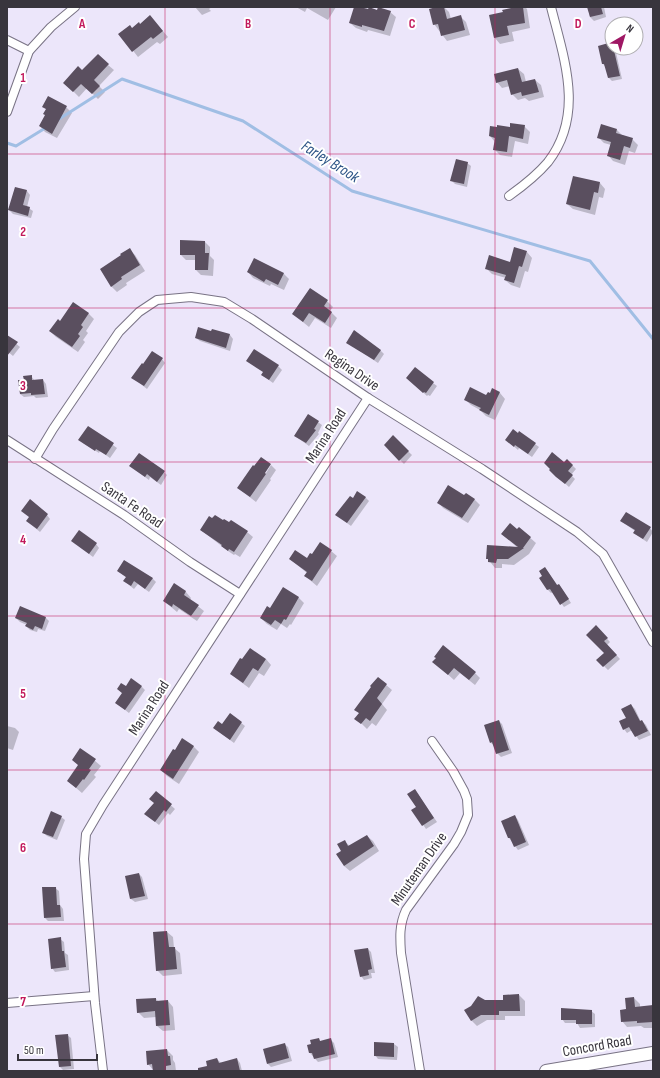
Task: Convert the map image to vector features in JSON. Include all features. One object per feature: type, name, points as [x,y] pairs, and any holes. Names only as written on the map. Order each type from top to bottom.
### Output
[{"type":"main road","name":"Concord Road","points":[[546,1071],[653,1053]]},
{"type":"street","points":[[7,112],[29,50],[51,27],[75,7]]},
{"type":"street","points":[[509,196],[530,180],[548,162],[558,146],[565,129],[569,90],[567,70],[551,7]]},
{"type":"street","points":[[7,40],[29,50]]},
{"type":"street","name":"Regina Drive","points":[[35,459],[53,429],[119,332],[138,312],[157,300],[191,296],[224,302],[252,319],[368,398],[482,469],[577,532],[603,554],[653,642]]},
{"type":"street","name":"Marina Road","points":[[103,1071],[94,996],[84,859],[86,834],[103,805],[368,398]]},
{"type":"street","name":"Santa Fe Road","points":[[7,440],[124,515],[190,562],[240,594]]},
{"type":"street","name":"Minuteman Drive","points":[[420,1071],[402,953],[400,935],[401,922],[406,910],[454,844],[468,815],[468,799],[453,771],[432,741]]},
{"type":"street","points":[[7,1003],[94,996]]},
{"type":"building","points":[[354,7],[368,9],[369,7],[377,10],[378,7],[391,11],[384,31],[349,23]]},
{"type":"building","points":[[444,7],[447,19],[461,15],[465,30],[441,36],[438,24],[433,25],[429,9]]},
{"type":"building","points":[[510,7],[523,7],[525,23],[507,26],[509,35],[494,38],[489,15],[503,12],[502,10],[511,8]]},
{"type":"building","points":[[587,7],[601,7],[603,14],[590,17]]},
{"type":"building","points":[[150,15],[163,31],[153,39],[151,37],[132,52],[118,34],[130,25],[132,28],[139,22],[140,24]]},
{"type":"building","points":[[604,44],[604,56],[615,56],[620,76],[608,78],[604,64],[602,64],[598,46]]},
{"type":"building","points":[[98,54],[109,64],[94,80],[100,86],[92,94],[81,84],[73,92],[63,83],[78,66],[82,70]]},
{"type":"building","points":[[518,68],[522,82],[535,79],[539,92],[522,96],[521,92],[511,95],[507,80],[496,83],[494,74]]},
{"type":"building","points":[[48,96],[67,106],[52,134],[39,126],[45,115],[43,114],[46,109],[42,107]]},
{"type":"building","points":[[510,123],[525,125],[523,139],[509,136],[507,152],[493,150],[495,138],[489,136],[490,126],[497,127],[497,125],[510,127]]},
{"type":"building","points":[[601,124],[617,129],[616,133],[633,138],[630,148],[624,146],[620,160],[607,156],[611,142],[597,138]]},
{"type":"building","points":[[456,159],[468,162],[464,184],[450,181]]},
{"type":"building","points":[[573,176],[600,182],[598,193],[594,192],[590,210],[566,204]]},
{"type":"building","points":[[15,187],[27,190],[23,205],[30,207],[28,216],[8,210]]},
{"type":"building","points":[[180,240],[205,241],[205,253],[209,253],[208,270],[195,270],[195,255],[180,255]]},
{"type":"building","points":[[514,247],[527,251],[522,267],[519,266],[514,283],[504,280],[506,275],[485,269],[489,255],[510,262]]},
{"type":"building","points":[[130,248],[140,265],[121,277],[122,279],[111,287],[100,269]]},
{"type":"building","points":[[254,258],[284,273],[278,285],[266,279],[264,282],[247,272]]},
{"type":"building","points":[[310,288],[328,300],[324,306],[332,312],[325,323],[309,313],[303,322],[292,314]]},
{"type":"building","points":[[73,302],[89,313],[81,325],[83,327],[78,334],[80,336],[72,347],[49,331],[58,319],[60,321]]},
{"type":"building","points":[[198,327],[230,334],[226,348],[195,338]]},
{"type":"building","points":[[354,330],[381,350],[374,360],[346,343]]},
{"type":"building","points":[[7,335],[18,342],[7,356]]},
{"type":"building","points":[[254,349],[279,365],[269,380],[261,375],[263,372],[246,361]]},
{"type":"building","points":[[152,351],[163,358],[144,386],[131,378]]},
{"type":"building","points":[[415,367],[434,382],[426,393],[423,393],[406,378]]},
{"type":"building","points":[[32,375],[32,380],[43,379],[45,394],[20,394],[18,380],[24,380],[23,376]]},
{"type":"building","points":[[470,387],[486,395],[488,392],[490,393],[492,388],[500,392],[489,415],[479,410],[481,408],[464,400]]},
{"type":"building","points":[[308,414],[319,421],[314,429],[316,430],[306,443],[294,436]]},
{"type":"building","points":[[88,426],[114,443],[106,455],[96,449],[95,451],[78,440]]},
{"type":"building","points":[[513,429],[518,433],[519,431],[536,443],[528,454],[515,445],[514,447],[505,440]]},
{"type":"building","points":[[393,435],[409,451],[399,461],[384,445]]},
{"type":"building","points":[[552,452],[564,462],[567,459],[573,465],[568,471],[573,475],[565,484],[549,470],[550,469],[544,463]]},
{"type":"building","points":[[139,453],[165,471],[157,482],[147,474],[145,477],[129,466]]},
{"type":"building","points":[[261,457],[271,464],[250,497],[237,488],[253,465],[254,466]]},
{"type":"building","points":[[448,485],[464,495],[466,493],[475,499],[462,518],[437,503]]},
{"type":"building","points":[[357,491],[366,497],[347,523],[335,515],[350,496],[353,498]]},
{"type":"building","points":[[30,499],[48,514],[37,529],[26,521],[29,517],[21,511]]},
{"type":"building","points":[[626,512],[651,527],[643,539],[633,533],[635,530],[620,521]]},
{"type":"building","points":[[215,515],[229,522],[231,520],[248,531],[234,552],[229,549],[228,551],[200,530],[209,516],[212,518]]},
{"type":"building","points":[[510,523],[517,529],[519,527],[531,537],[524,548],[508,559],[497,559],[496,563],[488,562],[488,559],[486,559],[487,545],[518,547],[501,534]]},
{"type":"building","points":[[79,530],[97,543],[89,554],[71,541]]},
{"type":"building","points":[[320,542],[332,550],[312,581],[304,576],[307,572],[289,559],[295,550],[307,558],[310,553],[312,554]]},
{"type":"building","points":[[124,560],[153,578],[145,589],[134,581],[131,586],[123,581],[126,577],[117,571]]},
{"type":"building","points":[[545,567],[569,599],[560,605],[550,589],[547,590],[539,578],[542,576],[539,571]]},
{"type":"building","points":[[174,583],[186,591],[184,595],[199,605],[191,616],[173,604],[172,607],[163,601]]},
{"type":"building","points":[[283,587],[299,597],[286,620],[284,619],[281,624],[275,620],[271,625],[260,618],[267,606],[270,608]]},
{"type":"building","points":[[20,606],[46,617],[42,629],[35,626],[33,630],[25,626],[27,623],[15,618]]},
{"type":"building","points":[[596,625],[608,638],[604,641],[617,655],[603,667],[596,660],[604,653],[586,635]]},
{"type":"building","points":[[443,645],[476,672],[469,680],[454,668],[448,675],[432,662]]},
{"type":"building","points":[[250,648],[266,659],[258,671],[253,668],[243,683],[230,674],[240,658],[242,659]]},
{"type":"building","points":[[378,677],[387,684],[377,698],[382,704],[370,721],[366,718],[361,724],[354,719],[359,713],[354,710]]},
{"type":"building","points":[[131,678],[142,686],[125,710],[115,703],[122,693],[117,689],[121,683],[126,686]]},
{"type":"building","points":[[631,704],[640,721],[642,720],[648,731],[635,737],[629,727],[623,730],[619,721],[626,718],[621,709]]},
{"type":"building","points":[[230,713],[242,722],[230,740],[213,728],[218,721],[222,724]]},
{"type":"building","points":[[499,720],[509,750],[496,754],[492,742],[490,743],[484,725]]},
{"type":"building","points":[[182,738],[194,746],[173,779],[160,770]]},
{"type":"building","points":[[80,748],[96,759],[89,769],[91,770],[76,788],[67,781],[78,765],[72,760]]},
{"type":"building","points":[[415,789],[434,818],[422,826],[411,810],[416,807],[407,794]]},
{"type":"building","points":[[156,791],[172,804],[166,812],[164,810],[155,822],[144,814],[154,803],[149,799]]},
{"type":"building","points":[[51,811],[62,816],[53,837],[42,833]]},
{"type":"building","points":[[515,815],[526,842],[514,847],[510,838],[508,838],[501,821]]},
{"type":"building","points":[[367,835],[374,846],[344,866],[336,854],[341,851],[337,844],[345,840],[348,846]]},
{"type":"building","points":[[139,873],[145,896],[130,899],[125,876]]},
{"type":"building","points":[[42,887],[56,887],[57,905],[60,905],[61,917],[44,918]]},
{"type":"building","points":[[167,931],[169,947],[175,947],[177,969],[156,971],[153,932]]},
{"type":"building","points":[[61,937],[62,951],[64,951],[66,967],[51,969],[48,939]]},
{"type":"building","points":[[368,948],[372,969],[368,970],[369,975],[360,977],[354,950]]},
{"type":"building","points":[[519,994],[520,1011],[499,1011],[499,1015],[481,1015],[471,1021],[464,1010],[471,1006],[478,996],[485,1000],[503,1000],[503,995]]},
{"type":"building","points":[[634,997],[635,1007],[653,1005],[653,1022],[621,1022],[620,1010],[626,1009],[625,998]]},
{"type":"building","points":[[156,998],[156,1001],[168,1000],[170,1025],[156,1026],[155,1011],[137,1013],[136,999]]},
{"type":"building","points":[[561,1008],[592,1010],[592,1024],[576,1024],[576,1020],[561,1020]]},
{"type":"building","points":[[68,1034],[71,1066],[59,1067],[55,1035]]},
{"type":"building","points":[[319,1038],[320,1041],[331,1038],[335,1054],[314,1059],[312,1053],[309,1053],[307,1045],[311,1044],[310,1040]]},
{"type":"building","points":[[374,1042],[394,1043],[394,1057],[374,1056]]},
{"type":"building","points":[[285,1043],[289,1058],[267,1064],[263,1049]]},
{"type":"building","points":[[167,1049],[168,1056],[170,1056],[171,1065],[166,1066],[166,1071],[153,1071],[152,1064],[147,1065],[146,1051]]},
{"type":"building","points":[[217,1058],[219,1063],[237,1058],[240,1071],[198,1071],[198,1068],[207,1066],[206,1061]]},
{"type":"waterway","name":"Farley Brook","points":[[59,119],[122,79],[243,121],[352,191],[590,261],[653,339]]},
{"type":"waterway","name":"Farley Brook","points":[[7,143],[16,146],[47,127]]}]
